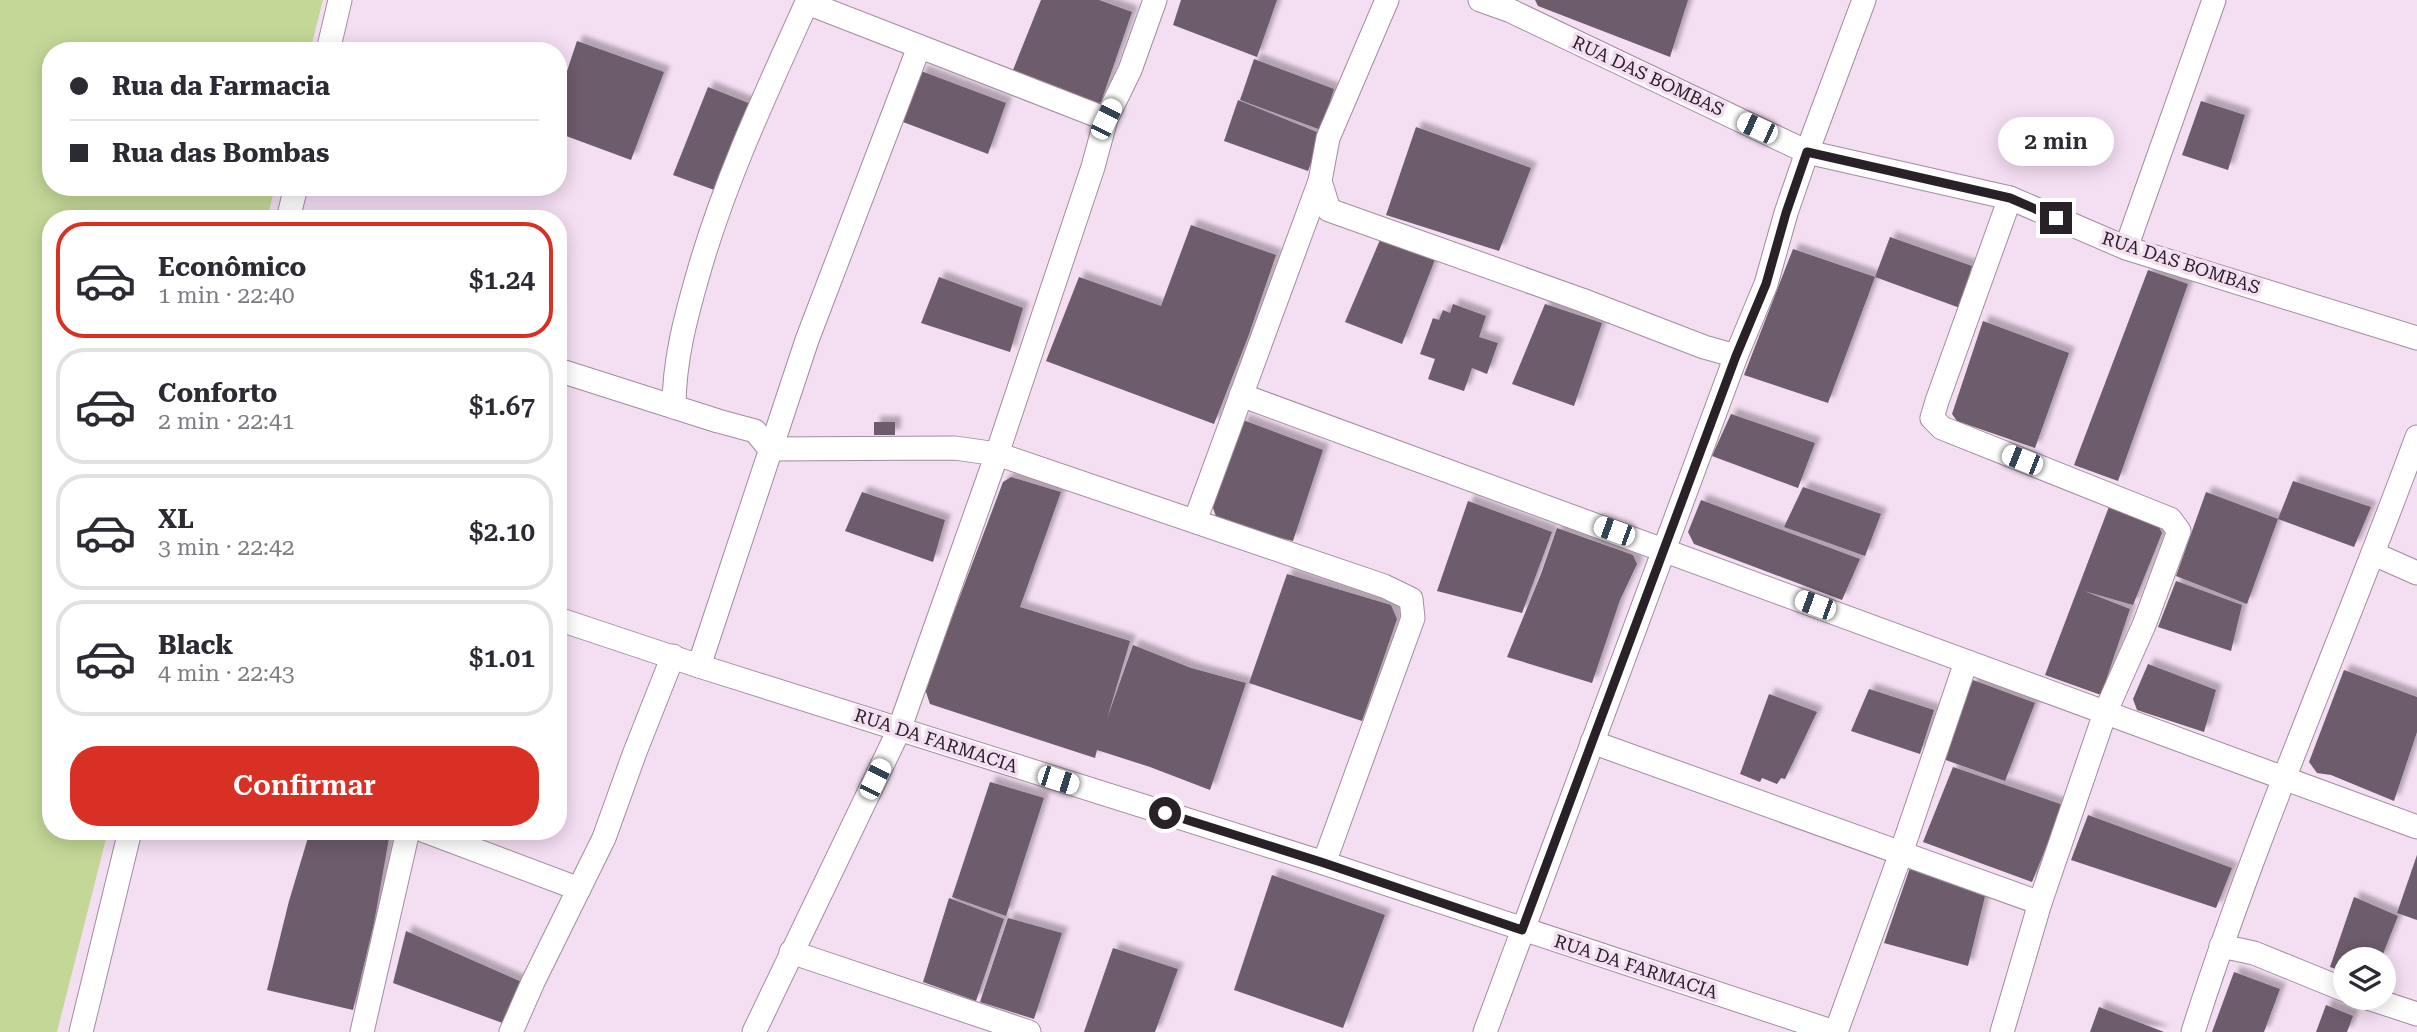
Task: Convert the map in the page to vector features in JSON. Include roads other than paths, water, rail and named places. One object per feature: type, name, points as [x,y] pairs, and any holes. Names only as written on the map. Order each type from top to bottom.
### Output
[{"type":"street","points":[[330,42],[340,0]]},
{"type":"street","points":[[674,407],[674,375],[687,312],[714,218],[750,127],[809,0],[818,7],[1106,119]]},
{"type":"street","points":[[754,1032],[899,730],[997,454],[1093,167],[1106,119],[1130,69],[1155,0]]},
{"type":"street","points":[[1195,521],[1320,181],[1328,138],[1387,0]]},
{"type":"street","name":"RUA DAS BOMBAS","points":[[1480,0],[1512,5],[1807,152],[2010,198],[2126,248],[2417,338]]},
{"type":"street","points":[[1485,1032],[1736,356],[1766,284],[1807,152],[1864,0]]},
{"type":"street","points":[[2126,248],[2214,0]]},
{"type":"street","points":[[699,666],[811,327],[919,47]]},
{"type":"street","points":[[1320,181],[1329,210],[1582,300],[1704,347],[1736,356]]},
{"type":"street","points":[[2002,1032],[2040,903],[2105,713],[2144,625],[2179,531],[2170,519],[1942,428],[1932,418],[2010,198]]},
{"type":"street","points":[[567,373],[755,431],[770,449]]},
{"type":"street","points":[[1241,395],[2417,827]]},
{"type":"street","points":[[2193,1032],[2221,946],[2283,780],[2374,554],[2417,437]]},
{"type":"street","points":[[770,449],[956,448],[997,454],[1384,586],[1410,599],[1413,618],[1324,863]]},
{"type":"street","points":[[2374,554],[2417,573]]},
{"type":"street","name":"RUA DA FARMACIA","points":[[567,622],[899,730],[1324,863],[1835,1032]]},
{"type":"street","points":[[511,1032],[604,838],[673,656]]},
{"type":"street","points":[[1835,1032],[1901,853],[1966,662]]},
{"type":"street","points":[[1592,742],[2040,903]]},
{"type":"street","points":[[81,1032],[128,840]]},
{"type":"street","points":[[362,1032],[406,840]]},
{"type":"street","points":[[449,840],[579,889]]},
{"type":"street","points":[[2221,946],[2254,953],[2333,985]]},
{"type":"street","points":[[791,952],[1029,1032]]},
{"type":"street","points":[[2396,1007],[2417,1014]]}]
